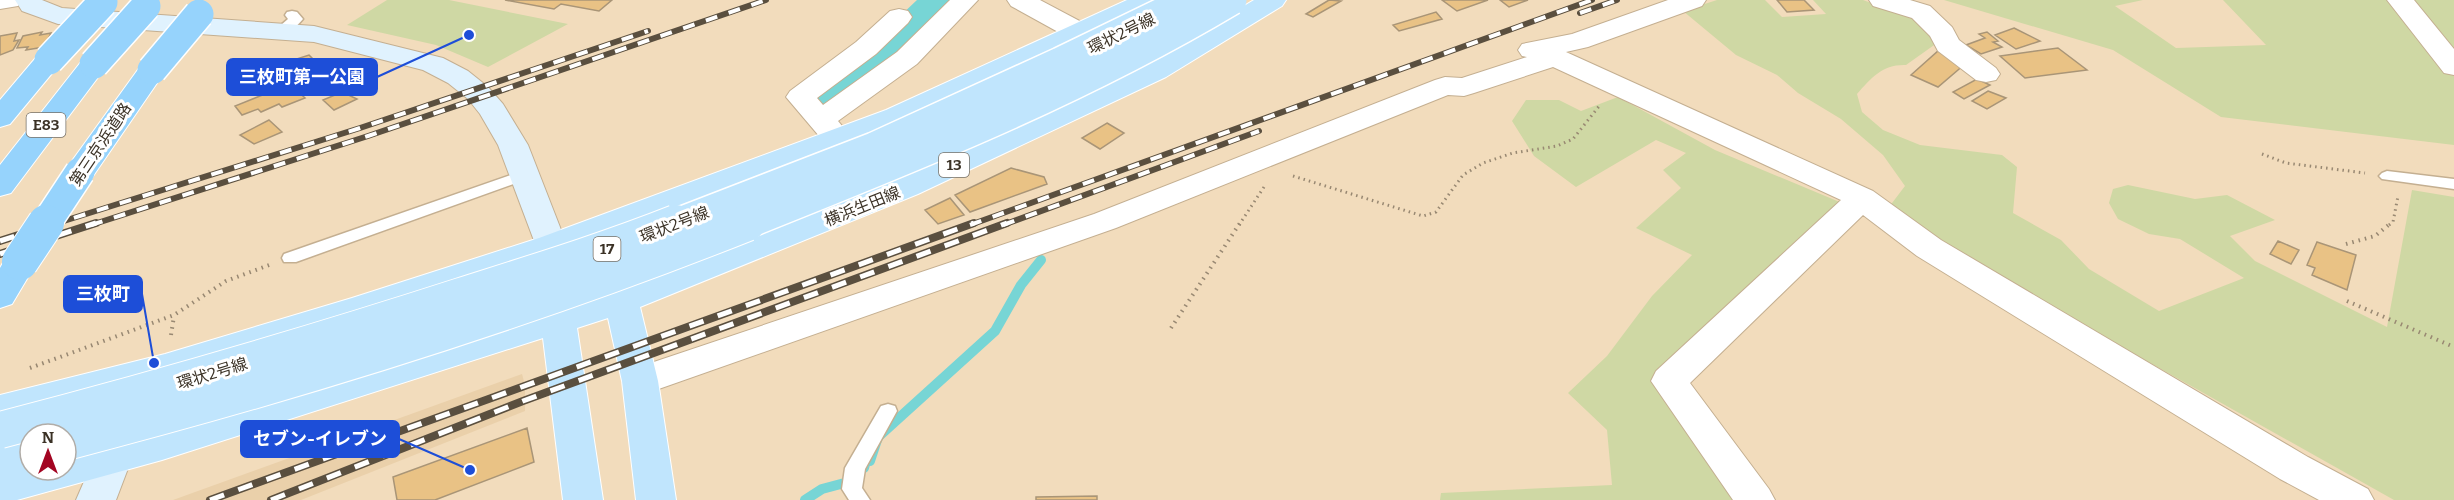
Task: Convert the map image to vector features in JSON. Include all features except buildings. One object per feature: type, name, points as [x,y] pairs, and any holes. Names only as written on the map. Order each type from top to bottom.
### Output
[{"type":"highway","points":[[0,118],[49,60],[105,1]]},
{"type":"highway","name":"E83","points":[[0,186],[94,64],[149,3]]},
{"type":"highway","name":"第三京浜道路","points":[[0,296],[80,172],[152,70],[205,7]]},
{"type":"main road","points":[[0,409],[165,367],[364,307],[551,246],[829,129],[896,117],[1148,0]]},
{"type":"main road","name":"環状2号線","points":[[0,430],[158,389],[324,339],[625,243],[874,147],[1060,63],[1188,0]]},
{"type":"main road","name":"環状2号線","points":[[78,439],[373,355],[638,267],[880,171],[991,122],[1163,41],[1232,0]]},
{"type":"main road","name":"横浜生田線","points":[[0,489],[113,458],[621,301],[907,187],[1156,71],[1273,0]]},
{"type":"main road","points":[[551,246],[556,321],[564,361],[583,500]]},
{"type":"main road","points":[[621,301],[640,381],[656,500]]},
{"type":"main road","points":[[0,460],[18,455]]},
{"type":"street","points":[[0,1],[9,0]]},
{"type":"street","points":[[28,0],[31,5],[58,16],[286,23],[314,34],[398,53],[433,64],[458,77],[478,93],[493,110],[513,145],[551,246],[621,301]]},
{"type":"street","points":[[899,16],[866,48],[800,97],[829,129],[907,58],[964,0]]},
{"type":"street","points":[[1020,0],[1079,32]]},
{"type":"street","points":[[640,381],[1282,160],[1524,52],[1578,41],[1693,0]]},
{"type":"street","points":[[1882,0],[1921,12],[1942,33],[1948,45],[1986,74]]},
{"type":"street","points":[[2400,0],[2454,67]]},
{"type":"street","points":[[1444,86],[1464,87],[1555,57],[1862,198],[1929,248],[2294,468],[2354,500]]},
{"type":"street","points":[[1755,500],[1669,381],[1862,198]]},
{"type":"street","points":[[96,500],[113,458]]},
{"type":"lane","points":[[290,258],[525,175]]},
{"type":"lane","points":[[2394,176],[2454,184]]},
{"type":"lane","points":[[860,500],[852,489],[855,468],[888,411]]},
{"type":"path","points":[[1171,328],[1282,160],[1423,216],[1436,212],[1463,175],[1484,163],[1513,153],[1557,146],[1573,139],[1615,85]]},
{"type":"path","points":[[2262,154],[2286,163],[2394,176],[2393,222],[2375,236],[2346,244]]},
{"type":"path","points":[[26,369],[174,315],[226,281],[290,258]]},
{"type":"path","points":[[2347,301],[2454,347]]},
{"type":"shaded area","points":[[522,374],[525,385],[525,411],[301,500],[173,500]]},
{"type":"green space","points":[[387,0],[449,0],[568,24],[488,67],[436,45],[347,25]]},
{"type":"green space","points":[[1717,0],[1765,0],[1782,17],[1826,14],[1813,0],[1863,0],[1915,19],[1937,43],[1906,65],[1891,67],[1873,78],[1857,94],[1862,112],[1883,130],[1920,145],[2002,155],[2017,167],[2013,213],[2061,240],[2089,269],[2159,311],[2244,278],[2180,239],[2149,234],[2118,219],[2109,203],[2113,189],[2128,185],[2195,199],[2227,195],[2275,220],[2230,236],[2255,261],[2387,327],[2412,190],[2454,197],[2454,500],[2394,500],[1937,243],[1889,207],[1905,186],[1883,155],[1841,119],[1798,93],[1777,75],[1736,55],[1683,11]]},
{"type":"green space","points":[[1944,0],[2143,0],[2115,6],[2176,48],[2266,45],[2223,0],[2454,0],[2454,145],[2221,117],[2113,50]]},
{"type":"green space","points":[[1618,97],[1715,150],[1842,203],[1658,380],[1741,500],[1440,500],[1441,493],[1612,485],[1607,430],[1568,393],[1607,356],[1652,296],[1692,255],[1636,228],[1681,188],[1663,170],[1686,153],[1656,140],[1576,187],[1534,156],[1512,121],[1526,100],[1559,100],[1581,111]]},
{"type":"waterway","points":[[825,98],[895,47],[943,0]]},
{"type":"waterway","points":[[864,468],[866,461],[870,461],[878,437],[995,331],[1021,285],[1041,260]]},
{"type":"waterway","points":[[805,500],[822,489],[852,481]]},
{"type":"railway","points":[[91,225],[368,136],[766,0]]},
{"type":"railway","points":[[970,225],[1592,0]]},
{"type":"railway","points":[[1580,13],[1617,0]]},
{"type":"railway","points":[[51,225],[360,128],[648,31]]},
{"type":"railway","points":[[1003,225],[1259,131]]},
{"type":"railway","points":[[0,241],[56,223]]},
{"type":"railway","points":[[0,254],[96,223]]},
{"type":"railway","points":[[210,500],[974,223]]},
{"type":"railway","points":[[271,500],[523,401],[1007,223]]},
{"type":"place","name":"三枚町第一公園","points":[[469,35]]},
{"type":"place","name":"三枚町","points":[[154,363]]},
{"type":"place","name":"セブン-イレブン","points":[[470,470]]}]
